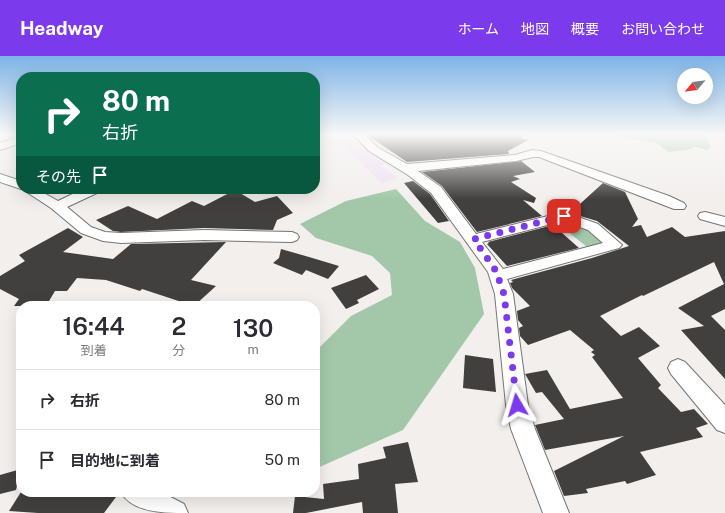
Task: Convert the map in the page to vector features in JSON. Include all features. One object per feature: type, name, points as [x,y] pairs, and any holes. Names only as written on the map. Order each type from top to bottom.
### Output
[{"type":"street","points":[[386,156],[406,168],[436,190],[487,256],[498,276],[504,294],[517,405],[523,429],[556,513]]},
{"type":"street","points":[[406,168],[436,167],[522,156]]},
{"type":"street","points":[[547,156],[664,199],[679,206]]},
{"type":"street","points":[[0,178],[16,183]]},
{"type":"street","points":[[37,194],[58,206],[86,230],[102,236],[121,238],[204,234],[292,237]]},
{"type":"street","points":[[58,206],[83,194]]},
{"type":"street","points":[[474,239],[564,216],[594,227],[614,245],[498,276]]},
{"type":"street","points":[[705,216],[725,222]]},
{"type":"street","points":[[678,368],[725,422]]},
{"type":"street","points":[[144,497],[175,513]]},
{"type":"shaded area","points":[[354,156],[377,156],[387,163],[381,166],[398,178],[382,183]]},
{"type":"green space","points":[[396,189],[425,221],[460,242],[475,268],[484,314],[403,430],[320,467],[320,347],[351,316],[392,295],[390,273],[372,256],[316,238],[300,224],[346,201]]},
{"type":"green space","points":[[567,221],[590,229],[604,242],[587,247],[557,223]]},
{"type":"building","points":[[399,156],[479,156],[407,162]]},
{"type":"building","points":[[521,161],[535,172],[513,176],[520,179],[511,182],[536,198],[534,203],[523,200],[542,216],[477,232],[442,186],[422,172]]},
{"type":"building","points":[[413,181],[430,194],[449,221],[438,223],[404,183]]},
{"type":"building","points":[[603,183],[625,192],[638,219],[632,227],[641,225],[647,237],[672,227],[685,237],[725,231],[725,309],[711,316],[725,330],[725,379],[681,330],[704,326],[678,308],[724,284],[714,262],[600,316],[621,336],[639,327],[660,346],[638,358],[661,385],[658,388],[681,412],[694,409],[708,424],[696,428],[703,437],[640,452],[656,475],[627,484],[625,481],[586,489],[588,493],[564,496],[554,471],[624,436],[545,450],[535,425],[564,419],[542,392],[536,393],[525,374],[547,370],[570,409],[623,398],[592,357],[595,355],[591,352],[594,350],[570,330],[528,345],[520,336],[519,328],[523,326],[518,320],[517,311],[530,306],[512,288],[510,283],[513,282],[511,280],[592,258],[629,246],[597,221],[570,213]]},
{"type":"building","points":[[227,194],[242,194],[255,202],[277,196],[293,213],[277,220],[273,230],[204,228],[121,232],[113,231],[96,220],[128,206],[157,219],[192,201],[204,206]]},
{"type":"building","points":[[553,225],[579,248],[507,266],[487,244],[489,243],[488,242]]},
{"type":"building","points":[[68,228],[83,237],[63,252],[113,259],[131,244],[226,242],[191,280],[216,286],[200,301],[179,301],[142,289],[140,291],[106,280],[77,278],[67,291],[55,291],[49,301],[18,301],[19,299],[0,289],[0,276],[25,261],[19,255]]},
{"type":"building","points":[[281,249],[339,266],[328,279],[306,270],[302,275],[273,263],[279,258]]},
{"type":"building","points":[[366,275],[379,289],[357,300],[359,303],[346,309],[331,288]]},
{"type":"building","points":[[465,355],[493,359],[496,392],[463,388]]},
{"type":"building","points":[[408,442],[418,482],[395,484],[398,513],[363,513],[362,502],[306,513],[293,513],[295,497],[324,499],[323,484],[359,479],[358,464],[386,458],[383,447]]},
{"type":"building","points":[[16,470],[16,490],[0,494],[0,475]]},
{"type":"building","points":[[18,497],[116,497],[104,513],[38,513],[9,511]]},
{"type":"route","points":[[517,405],[504,294],[496,271],[474,239],[564,216]]}]
